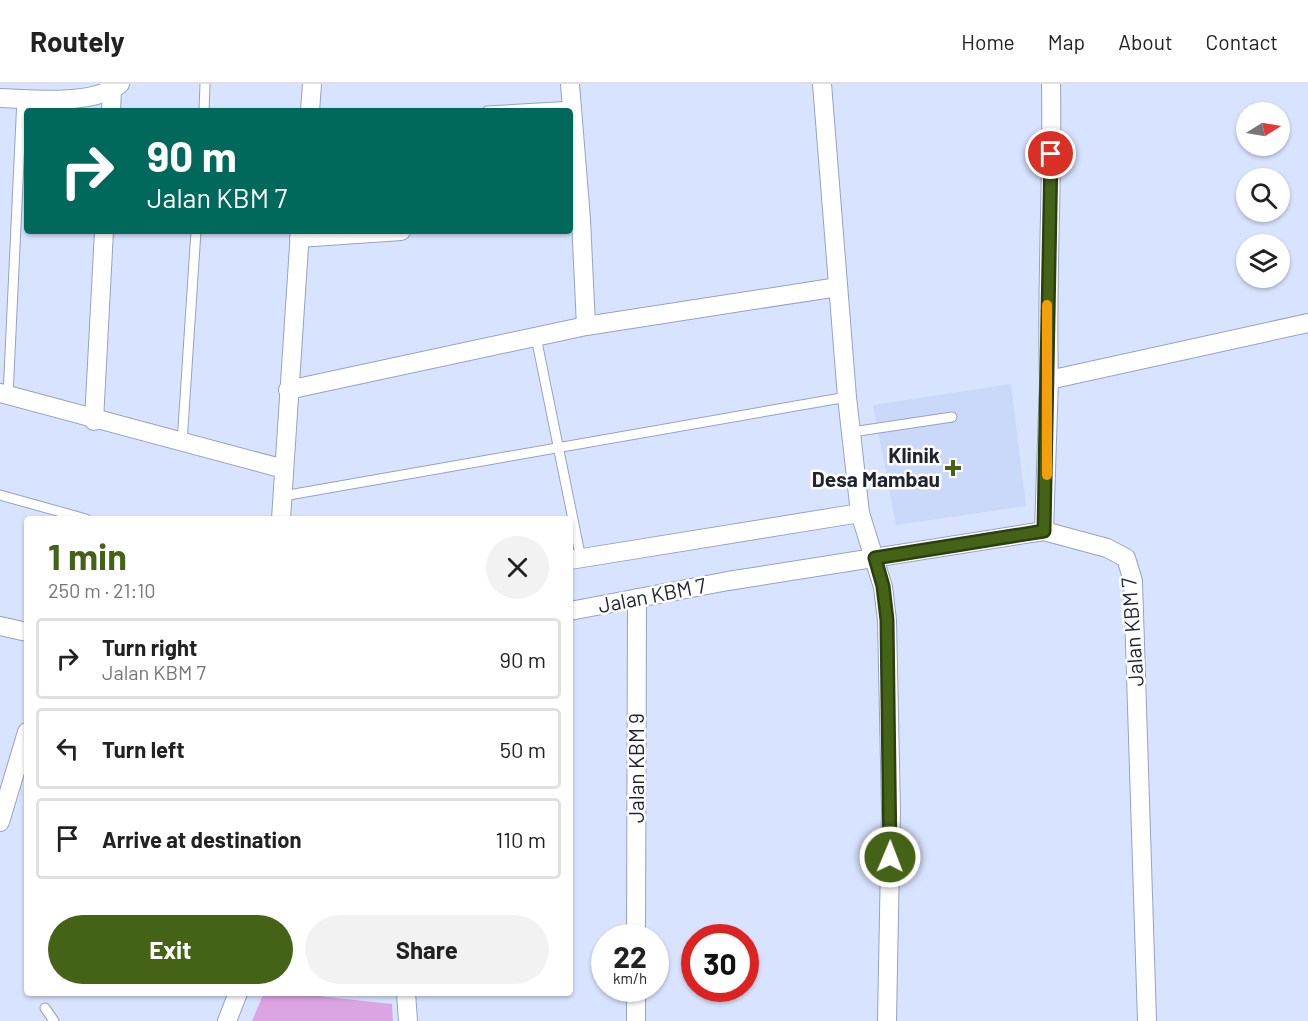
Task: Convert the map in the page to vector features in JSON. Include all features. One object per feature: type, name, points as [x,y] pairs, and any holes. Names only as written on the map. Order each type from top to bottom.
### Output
[{"type":"street","points":[[310,108],[312,84]]},
{"type":"street","points":[[570,84],[573,106],[576,219],[586,326]]},
{"type":"street","points":[[822,84],[847,397],[860,513],[883,586],[887,620],[891,810],[887,1021]]},
{"type":"street","points":[[1044,531],[1049,380],[1047,293],[1051,190],[1051,84]]},
{"type":"street","points":[[0,98],[71,98],[116,87],[112,108]]},
{"type":"street","points":[[94,420],[104,234]]},
{"type":"street","points":[[281,516],[300,234]]},
{"type":"street","points":[[288,390],[586,326],[838,287]]},
{"type":"street","points":[[1049,380],[1308,323]]},
{"type":"street","points":[[4,395],[284,469]]},
{"type":"street","points":[[576,560],[860,513]]},
{"type":"street","name":"Jalan KBM 7","points":[[573,610],[1044,531],[1107,548],[1126,558],[1133,580],[1147,1021]]},
{"type":"street","name":"Jalan KBM 9","points":[[636,924],[637,598]]},
{"type":"street","points":[[0,626],[24,631]]},
{"type":"street","points":[[0,822],[24,742]]},
{"type":"street","points":[[227,1021],[237,996]]},
{"type":"street","points":[[406,996],[408,1021]]},
{"type":"street","points":[[636,1002],[636,1021]]},
{"type":"lane","points":[[204,108],[206,84]]},
{"type":"lane","points":[[4,395],[22,99]]},
{"type":"lane","points":[[539,108],[573,106]]},
{"type":"lane","points":[[182,443],[196,234]]},
{"type":"lane","points":[[536,337],[559,447],[569,516]]},
{"type":"lane","points":[[283,496],[847,397]]},
{"type":"lane","points":[[852,432],[952,417]]},
{"type":"lane","points":[[0,495],[75,516]]},
{"type":"lane","points":[[573,540],[576,560]]},
{"type":"lane","points":[[45,1008],[54,1021]]},
{"type":"shaded area","name":"Klinik Desa Mambau","points":[[1011,384],[1026,506],[896,525],[873,405]]},
{"type":"shaded area","points":[[263,996],[318,996],[392,1004],[393,1021],[252,1021]]},
{"type":"slow traffic","points":[[1047,305],[1049,380],[1047,475]]},
{"type":"place","name":"Klinik Desa Mambau","points":[[953,468]]},
{"type":"route","points":[[890,857],[887,620],[883,586],[875,558],[1044,531],[1049,380],[1047,293],[1051,154]]}]
